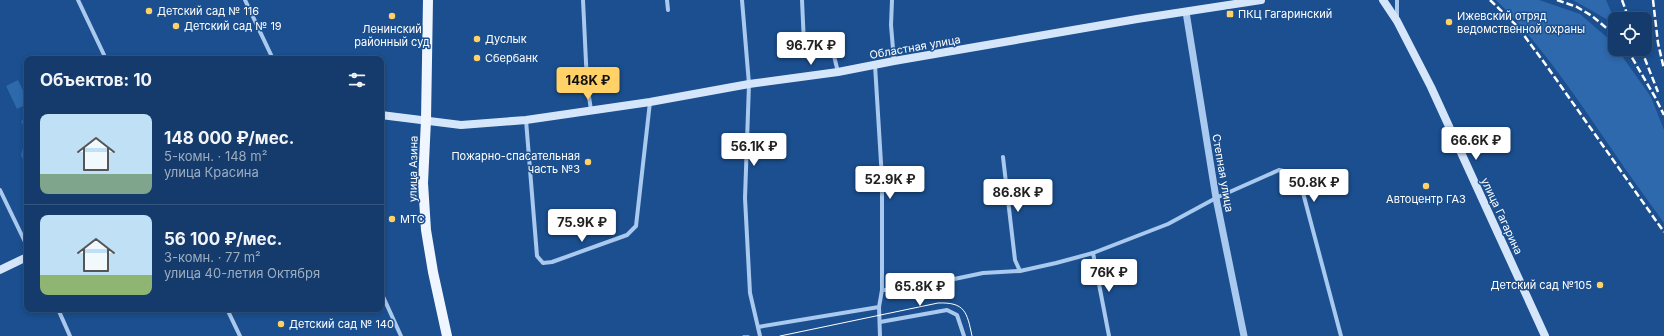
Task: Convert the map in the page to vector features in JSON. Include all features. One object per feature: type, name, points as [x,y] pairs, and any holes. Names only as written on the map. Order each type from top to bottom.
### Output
[{"type":"main road","name":"улица Азина","points":[[428,0],[426,120],[423,183],[426,230],[433,272],[447,336]]},
{"type":"main road","name":"Областная улица","points":[[384,115],[461,125],[526,120],[650,102],[749,84],[838,72],[875,64],[1261,0]]},
{"type":"main road","name":"улица Гагарина","points":[[1383,0],[1397,21],[1431,87],[1545,336]]},
{"type":"main road","points":[[0,270],[24,258]]},
{"type":"street","points":[[78,0],[105,56]]},
{"type":"street","points":[[245,0],[272,56]]},
{"type":"street","points":[[583,0],[587,83],[591,111]]},
{"type":"street","points":[[667,0],[668,10]]},
{"type":"street","points":[[742,0],[749,84],[745,198],[750,293],[760,336]]},
{"type":"street","points":[[802,0],[804,44],[834,56],[838,72]]},
{"type":"street","points":[[892,0],[891,25],[894,61]]},
{"type":"street","points":[[1397,0],[1397,21]]},
{"type":"street","name":"Степная улица","points":[[1186,12],[1216,198],[1244,336]]},
{"type":"street","points":[[875,64],[882,179],[882,290],[879,307],[880,336]]},
{"type":"street","points":[[526,120],[537,256],[543,263],[552,262],[627,235],[633,231],[636,226],[650,102]]},
{"type":"street","points":[[1003,157],[1015,260],[1020,271]]},
{"type":"street","points":[[882,290],[917,289],[940,282],[983,273],[1020,271],[1093,253],[1168,224],[1216,198],[1279,170],[1298,174],[1341,336]]},
{"type":"street","points":[[0,190],[24,240]]},
{"type":"street","points":[[1093,253],[1109,336]]},
{"type":"street","points":[[384,299],[401,336]]},
{"type":"street","points":[[758,328],[879,307]]},
{"type":"street","points":[[880,322],[947,310],[958,315],[964,336]]},
{"type":"street","points":[[59,312],[70,336]]},
{"type":"street","points":[[228,312],[240,336]]},
{"type":"shaded area","points":[[1496,0],[1539,0],[1580,14],[1608,38],[1608,56],[1622,56],[1651,97],[1664,130],[1664,223],[1558,73],[1513,17]]},
{"type":"shaded area","points":[[1573,0],[1606,0],[1611,12],[1608,12],[1608,20]]},
{"type":"shaded area","points":[[18,80],[24,93],[24,106],[17,109],[6,86]]},
{"type":"shaded area","points":[[24,120],[24,127],[21,121]]},
{"type":"shaded area","points":[[24,144],[24,162],[21,155]]},
{"type":"tram line","points":[[780,336],[938,303],[954,304],[963,310],[972,336]]},
{"type":"tram line","points":[[743,336],[749,336]]},
{"type":"railway","points":[[1490,0],[1517,26],[1664,232]]},
{"type":"railway","points":[[1557,0],[1577,7],[1592,16],[1608,29]]},
{"type":"railway","points":[[1622,0],[1626,12]]},
{"type":"railway","points":[[1653,0],[1658,43],[1664,69]]},
{"type":"railway","points":[[1631,56],[1664,115]]},
{"type":"railway","points":[[1644,56],[1658,92]]},
{"type":"place","name":"Детский сад № 116","points":[[149,11]]},
{"type":"place","name":"ПКЦ Гагаринский","points":[[1230,14]]},
{"type":"place","name":"Ленинский районный суд","points":[[392,16]]},
{"type":"place","name":"Ижевский отряд ведомственной охраны","points":[[1449,22]]},
{"type":"place","name":"Детский сад № 19","points":[[176,26]]},
{"type":"place","name":"Дуслык","points":[[477,39]]},
{"type":"place","name":"Сбербанк","points":[[477,58]]},
{"type":"place","name":"Пожарно-спасательная часть №3","points":[[588,162]]},
{"type":"place","name":"Автоцентр ГАЗ","points":[[1426,186]]},
{"type":"place","name":"МТС","points":[[392,219]]},
{"type":"place","name":"Детский сад №105","points":[[1600,285]]},
{"type":"place","name":"Детский сад № 140","points":[[281,324]]}]
